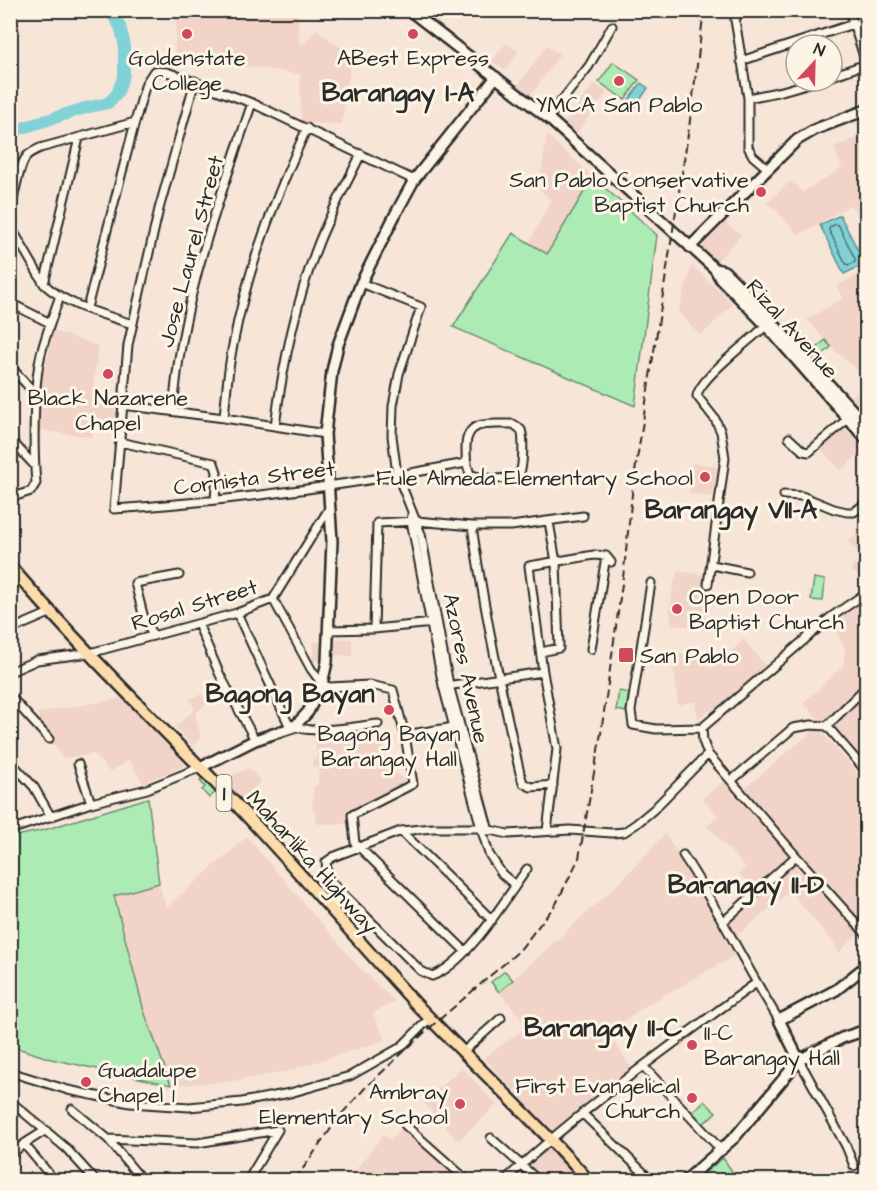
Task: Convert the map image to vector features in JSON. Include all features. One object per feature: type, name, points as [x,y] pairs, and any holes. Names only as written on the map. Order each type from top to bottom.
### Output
[{"type":"main road","name":"Maharlika Highway","points":[[10,566],[15,579],[52,612],[201,767],[430,1018],[588,1180]]},
{"type":"street","name":"Rizal Avenue","points":[[409,10],[548,118],[673,233],[716,269],[720,278],[800,357],[852,416],[867,439]]},
{"type":"street","points":[[748,10],[738,15],[735,20],[748,98],[748,147],[753,156],[767,168]]},
{"type":"street","points":[[844,72],[867,64],[849,10]]},
{"type":"street","points":[[741,61],[853,24]]},
{"type":"street","points":[[548,118],[589,66],[612,26]]},
{"type":"street","points":[[87,308],[135,122],[149,77],[154,71],[160,70],[195,81],[252,103],[414,180]]},
{"type":"street","points":[[11,829],[91,803],[147,789],[201,767],[255,740],[294,727],[308,712],[322,684],[327,662],[332,541],[325,434],[326,409],[338,345],[361,284],[414,180],[496,77]]},
{"type":"street","points":[[195,81],[159,209],[132,324],[126,356],[120,442],[214,463],[217,472],[215,500]]},
{"type":"street","points":[[748,98],[784,90]]},
{"type":"street","name":"Jose Laurel Street","points":[[173,411],[181,347],[189,308],[211,227],[252,103]]},
{"type":"street","points":[[690,247],[767,168],[805,134],[867,110]]},
{"type":"street","points":[[10,213],[25,158],[40,148],[135,122]]},
{"type":"street","points":[[224,418],[230,358],[245,292],[281,187],[307,128]]},
{"type":"street","points":[[44,284],[79,138]]},
{"type":"street","points":[[274,426],[287,346],[311,266],[332,214],[361,154]]},
{"type":"street","points":[[10,219],[11,227],[44,284],[60,296],[132,324]]},
{"type":"street","name":"Azores Avenue","points":[[361,284],[421,306],[399,374],[393,406],[392,436],[397,474],[412,512],[454,728],[481,828],[489,854],[502,874],[515,885]]},
{"type":"street","points":[[10,498],[31,491],[36,483],[34,465],[37,374],[60,296]]},
{"type":"street","points":[[10,303],[50,324]]},
{"type":"street","points":[[708,584],[725,458],[724,444],[715,419],[697,396],[698,390],[708,377],[767,322]]},
{"type":"street","points":[[10,366],[36,395]]},
{"type":"street","points":[[122,405],[325,434]]},
{"type":"street","name":"Rizal Avenue","points":[[852,416],[867,425]]},
{"type":"street","points":[[789,438],[803,451],[809,452],[852,416]]},
{"type":"street","points":[[513,424],[522,433],[522,467],[519,474],[513,478],[481,478],[470,474],[466,463],[466,435],[477,426],[513,424]]},
{"type":"street","points":[[10,439],[34,465]]},
{"type":"street","name":"Cornista Street","points":[[120,442],[114,509],[329,487],[466,463]]},
{"type":"street","points":[[784,495],[802,496],[847,512],[854,512],[867,503]]},
{"type":"street","name":"Rosal Street","points":[[10,672],[37,660],[90,653],[237,613],[273,599],[330,506]]},
{"type":"street","points":[[374,629],[377,523],[414,521],[472,526],[511,526],[583,516]]},
{"type":"street","points":[[541,652],[560,648],[556,562],[549,522]]},
{"type":"street","points":[[472,526],[498,678],[524,783],[531,787],[553,785]]},
{"type":"street","points":[[547,831],[557,749],[543,672],[529,566],[594,555],[608,559],[591,649]]},
{"type":"street","points":[[712,566],[747,572]]},
{"type":"street","points":[[153,636],[144,618],[135,584],[179,575]]},
{"type":"street","points":[[651,583],[631,711],[633,725],[656,729],[702,728],[831,617],[867,593]]},
{"type":"street","points":[[273,599],[311,669],[322,684],[329,687],[370,686],[393,690],[405,735],[413,784],[352,815],[355,843],[465,951]]},
{"type":"street","points":[[10,630],[52,612]]},
{"type":"street","points":[[237,613],[288,723],[294,727],[312,730],[378,724]]},
{"type":"street","points":[[328,630],[374,629],[434,622]]},
{"type":"street","points":[[198,624],[220,675],[255,740]]},
{"type":"street","points":[[446,686],[543,672]]},
{"type":"street","name":"Azores Avenue","points":[[446,686],[489,831]]},
{"type":"street","points":[[827,726],[867,687]]},
{"type":"street","points":[[10,696],[49,740]]},
{"type":"street","points":[[732,780],[793,728],[811,725],[827,726],[867,771]]},
{"type":"street","points":[[405,735],[454,728]]},
{"type":"street","points":[[702,728],[703,741],[708,754],[795,856],[867,934]]},
{"type":"street","points":[[527,869],[492,920],[465,951],[440,973],[432,976],[421,971],[335,886],[328,878],[326,862],[333,857],[401,831],[481,828],[508,834],[584,830],[624,832],[652,810],[708,754]]},
{"type":"street","points":[[10,761],[34,788],[51,817]]},
{"type":"street","points":[[78,764],[91,803]]},
{"type":"street","points":[[401,831],[492,920]]},
{"type":"street","points":[[683,855],[778,1020],[846,1146],[854,1166]]},
{"type":"street","points":[[723,922],[795,856]]},
{"type":"street","points":[[335,886],[335,914]]},
{"type":"street","points":[[778,1020],[836,990],[867,966]]},
{"type":"street","points":[[505,1180],[612,1088],[644,1067],[673,1043],[756,983]]},
{"type":"street","points":[[10,1072],[68,1090],[130,1103],[189,1107],[242,1102],[290,1094],[350,1076],[401,1047],[430,1018]]},
{"type":"street","points":[[464,1052],[501,1018]]},
{"type":"street","points":[[686,1180],[722,1151],[799,1060],[842,1038],[867,1030]]},
{"type":"street","points":[[644,1067],[722,1151]]},
{"type":"street","points":[[10,1101],[66,1148],[96,1180]]},
{"type":"street","points":[[72,1109],[108,1139],[142,1180]]},
{"type":"street","points":[[582,1113],[651,1180]]},
{"type":"street","points":[[405,1125],[467,1180]]},
{"type":"street","points":[[108,1139],[197,1143],[278,1130],[248,1180]]},
{"type":"street","points":[[10,1155],[46,1131]]},
{"type":"street","points":[[491,1138],[538,1180]]},
{"type":"street","points":[[24,1144],[51,1179]]},
{"type":"shaded area","points":[[177,11],[298,11],[299,43],[305,44],[316,29],[352,56],[342,124],[301,123],[300,74],[174,57]]},
{"type":"shaded area","points":[[418,11],[449,11],[437,24]]},
{"type":"shaded area","points":[[506,43],[518,52],[505,71],[492,61]]},
{"type":"shaded area","points":[[547,45],[560,54],[529,98],[516,88]]},
{"type":"shaded area","points":[[594,83],[607,92],[577,133],[564,124]]},
{"type":"shaded area","points":[[547,135],[593,177],[547,255],[529,243],[551,200],[539,189]]},
{"type":"shaded area","points":[[866,135],[866,229],[851,205],[799,235],[775,209],[766,203],[791,181],[803,192],[842,168],[834,147]]},
{"type":"shaded area","points":[[722,220],[741,235],[716,262],[697,244]]},
{"type":"shaded area","points":[[692,265],[733,304],[701,336],[678,312]]},
{"type":"shaded area","points":[[866,270],[866,377],[831,347],[807,319],[844,298],[836,286]]},
{"type":"shaded area","points":[[54,331],[98,346],[93,391],[117,395],[116,429],[94,426],[92,437],[39,430],[41,384]]},
{"type":"shaded area","points":[[866,383],[866,418],[849,400]]},
{"type":"shaded area","points":[[845,428],[864,449],[841,471],[821,449]]},
{"type":"shaded area","name":"Fule Almeda Elementary School","points":[[693,463],[721,467],[719,488],[714,487],[712,497],[689,493]]},
{"type":"shaded area","points":[[866,525],[866,581],[850,570],[862,557],[848,542]]},
{"type":"shaded area","points":[[678,571],[704,575],[702,589],[709,590],[703,629],[671,624],[670,609],[674,581]]},
{"type":"shaded area","points":[[866,597],[866,768],[803,703],[843,666],[845,649],[831,623]]},
{"type":"shaded area","points":[[335,639],[352,639],[352,656],[334,655]]},
{"type":"shaded area","points":[[744,640],[766,666],[712,714],[709,711],[698,719],[695,701],[678,705],[672,654],[700,651],[710,669]]},
{"type":"shaded area","points":[[314,641],[325,642],[325,659],[312,662]]},
{"type":"shaded area","points":[[203,694],[206,704],[195,714],[201,738],[193,746],[175,727],[195,709],[189,699]]},
{"type":"shaded area","points":[[122,698],[186,765],[143,783],[129,760],[110,772],[94,754],[62,758],[37,713]]},
{"type":"shaded area","points":[[379,726],[387,766],[409,784],[350,817],[348,824],[318,824],[312,806],[314,786],[318,785],[319,768],[312,767],[312,760],[318,759],[313,733]]},
{"type":"shaded area","points":[[817,727],[866,782],[866,927],[801,857],[745,788]]},
{"type":"shaded area","points":[[249,768],[261,781],[241,802],[221,780]]},
{"type":"shaded area","points":[[727,779],[791,853],[755,888],[739,874],[745,867],[707,826],[718,816],[702,798]]},
{"type":"shaded area","points":[[665,834],[691,873],[734,956],[640,1009],[608,1033],[631,1067],[554,1134],[484,1058],[528,1026],[499,992],[615,887]]},
{"type":"shaded area","points":[[247,837],[358,966],[395,1001],[373,1013],[385,1040],[285,1072],[226,1082],[171,1085],[144,1011],[114,896],[159,883],[166,908]]},
{"type":"shaded area","points":[[792,863],[861,932],[838,953],[836,946],[790,891],[736,937],[727,922]]},
{"type":"shaded area","name":"Ambray Elementary School","points":[[462,1068],[497,1105],[458,1141],[423,1102]]},
{"type":"shaded area","points":[[403,1127],[459,1180],[364,1180],[357,1168],[384,1134],[390,1140]]},
{"type":"shaded area","points":[[548,1146],[578,1180],[562,1180],[551,1170],[541,1180],[527,1165]]},
{"type":"green space","name":"YMCA San Pablo","points":[[613,62],[639,80],[625,100],[599,82]]},
{"type":"green space","points":[[593,177],[657,235],[635,406],[453,327],[513,233],[547,254]]},
{"type":"green space","points":[[825,340],[831,347],[814,362],[809,356]]},
{"type":"green space","points":[[814,578],[825,580],[823,601],[811,600]]},
{"type":"green space","points":[[619,691],[629,693],[626,712],[616,710]]},
{"type":"green space","points":[[205,776],[220,788],[209,798],[202,790],[205,787],[200,781]]},
{"type":"green space","points":[[148,798],[159,883],[114,896],[144,1011],[171,1085],[51,1059],[11,1046],[11,837],[44,830]]},
{"type":"green space","points":[[505,971],[513,980],[499,992],[491,982]]},
{"type":"green space","points":[[704,1101],[716,1112],[700,1127],[689,1116]]},
{"type":"green space","points":[[723,1158],[738,1180],[696,1180]]},
{"type":"water","points":[[641,83],[648,88],[633,111],[625,105]]},
{"type":"water","points":[[840,215],[865,264],[844,274],[820,225]]},
{"type":"waterway","points":[[10,132],[108,103],[117,94],[124,75],[124,42],[120,26],[109,10]]},
{"type":"railway","points":[[295,1180],[339,1117],[365,1088],[425,1032],[519,951],[556,904],[579,858],[601,733],[624,570],[633,485],[689,128],[704,10]]},
{"type":"place","name":"Goldenstate College","points":[[187,34]]},
{"type":"place","name":"ABest Express","points":[[413,34]]},
{"type":"place","name":"YMCA San Pablo","points":[[619,81]]},
{"type":"place","name":"San Pablo Conservative Baptist Church","points":[[761,192]]},
{"type":"place","name":"Black Nazarene Chapel","points":[[108,374]]},
{"type":"place","name":"Fule Almeda Elementary School","points":[[705,477]]},
{"type":"place","name":"Open Door Baptist Church","points":[[677,609]]},
{"type":"place","name":"San Pablo","points":[[626,655]]},
{"type":"place","name":"Bagong Bayan Barangay Hall","points":[[389,710]]},
{"type":"place","name":"II-C Barangay Hall","points":[[692,1045]]},
{"type":"place","name":"Guadalupe Chapel 1","points":[[86,1082]]},
{"type":"place","name":"First Evangelical Church","points":[[692,1098]]},
{"type":"place","name":"Ambray Elementary School","points":[[460,1104]]},
{"type":"district","name":"Barangay I-A","points":[[398,92]]},
{"type":"district","name":"Barangay VII-A","points":[[731,509]]},
{"type":"district","name":"Bagong Bayan","points":[[290,693]]},
{"type":"district","name":"Barangay II-D","points":[[746,884]]},
{"type":"district","name":"Barangay II-C","points":[[603,1027]]}]
